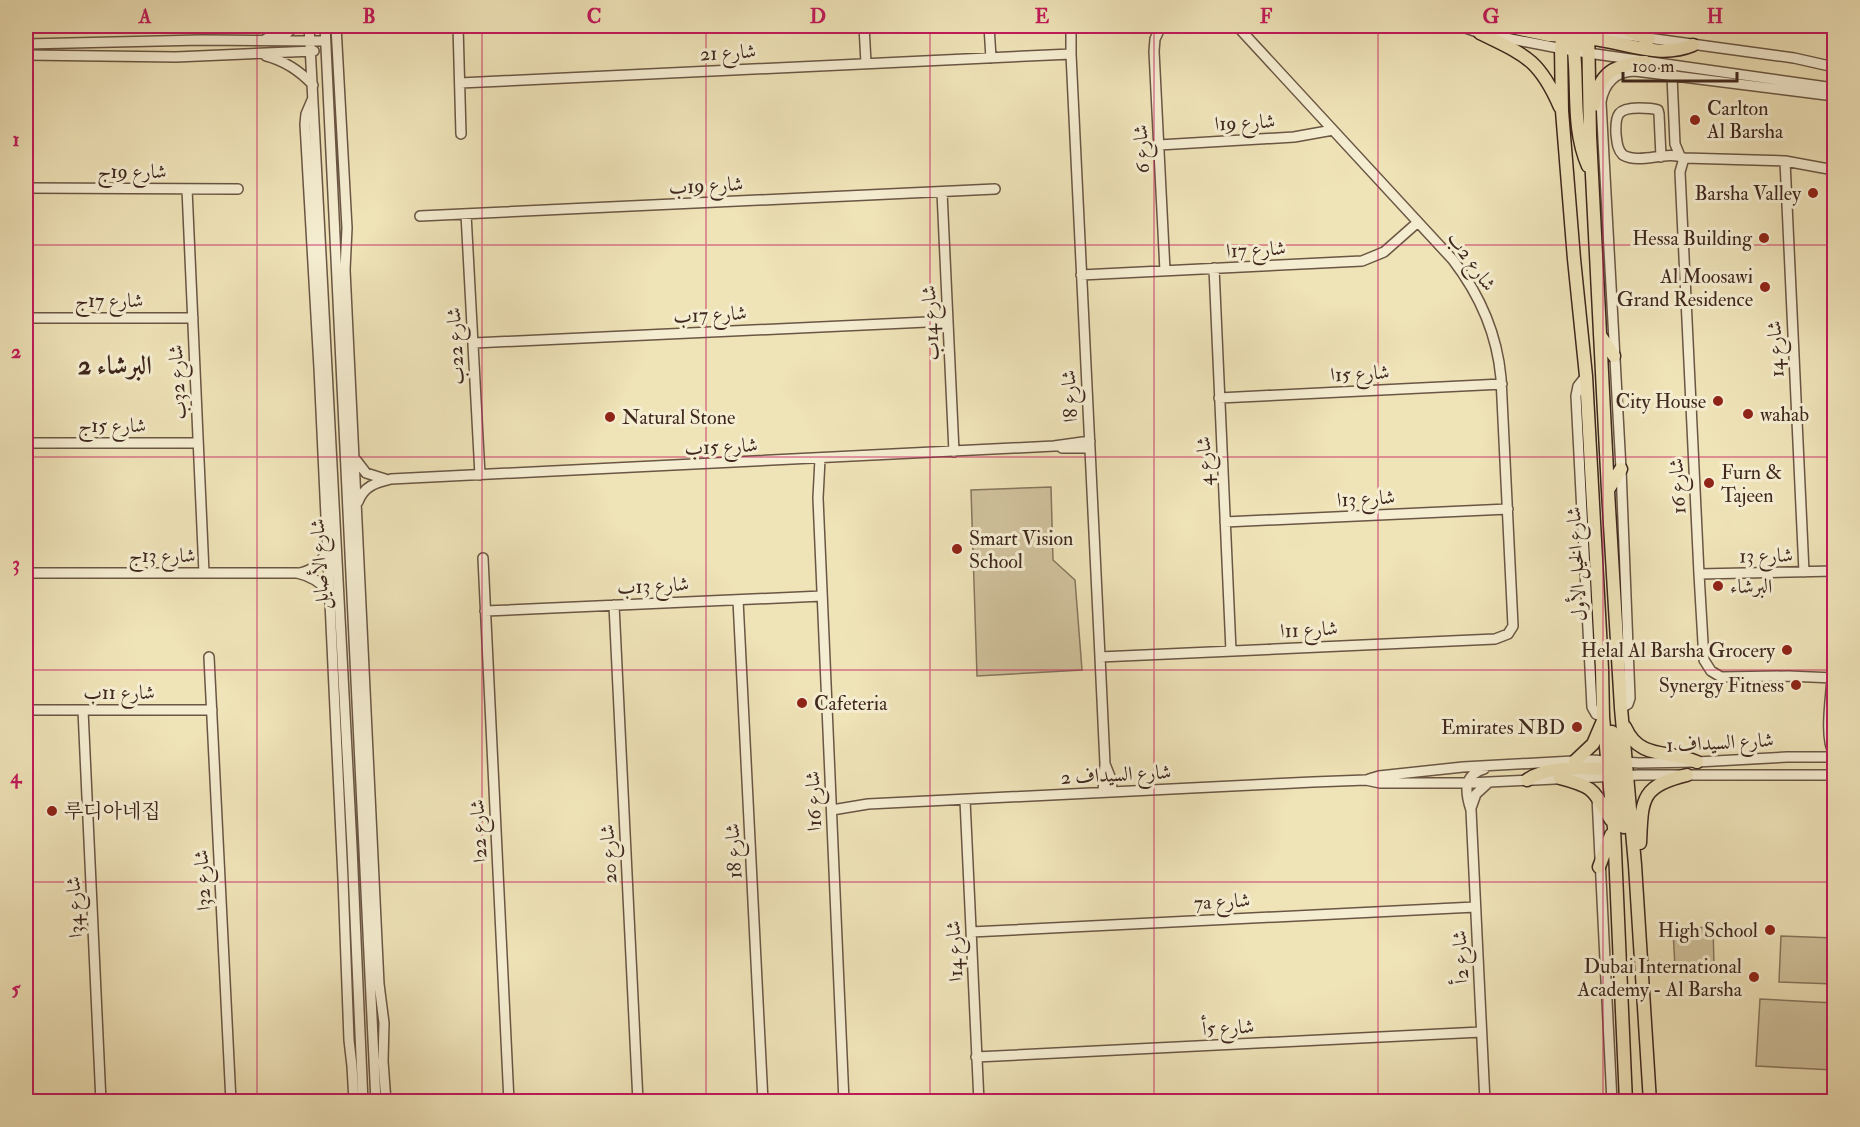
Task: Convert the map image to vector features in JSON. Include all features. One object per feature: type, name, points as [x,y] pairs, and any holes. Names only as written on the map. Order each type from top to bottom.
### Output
[{"type":"main road","points":[[1506,26],[1545,35],[1573,34],[1662,52],[1693,45]]},
{"type":"main road","points":[[1618,26],[1649,39]]},
{"type":"main road","points":[[1480,33],[1517,52],[1536,65],[1549,83],[1562,111]]},
{"type":"main road","points":[[1573,34],[1578,129],[1583,152],[1592,173]]},
{"type":"main road","name":"شارع الخيل الأول","points":[[1573,34],[1587,53],[1608,491],[1623,723],[1617,769],[1614,827],[1626,1101]]},
{"type":"main road","name":"شارع الخيل الأول","points":[[1573,34],[1562,111],[1586,376],[1603,718],[1617,769],[1635,865],[1650,1101]]},
{"type":"main road","points":[[1590,136],[1596,95],[1603,79],[1609,72],[1621,65],[1650,62]]},
{"type":"main road","points":[[1600,335],[1614,356]]},
{"type":"main road","points":[[1608,491],[1620,469]]},
{"type":"main road","points":[[1527,780],[1534,774],[1549,770],[1617,769],[1608,681],[1602,669]]},
{"type":"main road","points":[[1575,761],[1593,744],[1603,718]]},
{"type":"main road","points":[[1623,723],[1632,739],[1646,750],[1657,754],[1683,756],[1697,762]]},
{"type":"main road","points":[[1635,865],[1639,850],[1641,811],[1645,800],[1651,790],[1660,783],[1687,775]]},
{"type":"main road","points":[[1560,777],[1586,786],[1597,797],[1614,827],[1599,867]]},
{"type":"street","points":[[264,39],[286,26]]},
{"type":"street","points":[[276,40],[295,26]]},
{"type":"street","points":[[309,26],[313,98],[306,114],[305,124],[323,368],[346,980],[354,1101]]},
{"type":"street","name":"شارع الأصايل","points":[[325,26],[330,150],[344,332],[349,539],[376,1101]]},
{"type":"street","points":[[336,26],[347,228],[344,332],[354,454],[380,984],[384,1023],[386,1101]]},
{"type":"street","points":[[458,26],[461,134]]},
{"type":"street","points":[[864,26],[866,63]]},
{"type":"street","points":[[989,26],[990,58]]},
{"type":"street","name":"شارع 8ا","points":[[1071,26],[1105,764],[1111,779],[1108,792]]},
{"type":"street","name":"شارع 6","points":[[1161,26],[1155,39],[1154,51],[1165,271]]},
{"type":"street","name":"شارع 2ب","points":[[1237,26],[1453,260],[1476,295],[1493,334],[1502,384],[1513,626]]},
{"type":"street","points":[[1460,26],[1480,33],[1573,34],[1649,39],[1794,58],[1834,67]]},
{"type":"street","points":[[26,44],[264,39],[310,46]]},
{"type":"street","points":[[26,55],[176,57],[251,54],[326,46]]},
{"type":"street","points":[[1587,53],[1834,88]]},
{"type":"street","points":[[251,54],[270,57],[287,64],[313,85]]},
{"type":"street","name":"شارع 21","points":[[460,83],[1071,54]]},
{"type":"street","points":[[1650,62],[1668,75],[1675,144],[1682,157]]},
{"type":"street","points":[[1621,708],[1628,704],[1630,698],[1602,97],[1609,82],[1621,73],[1635,71],[1834,96]]},
{"type":"street","points":[[1661,157],[1658,110],[1631,108],[1620,113],[1616,120],[1617,145],[1621,153],[1632,159],[1682,157],[1785,161],[1834,170]]},
{"type":"street","name":"شارع 19ا","points":[[1159,145],[1294,137],[1333,130]]},
{"type":"street","points":[[330,150],[342,149]]},
{"type":"street","name":"شارع 16","points":[[1682,157],[1680,172],[1704,660],[1716,675],[1728,678],[1788,676],[1833,678]]},
{"type":"street","name":"شارع 14","points":[[1785,161],[1804,572]]},
{"type":"street","name":"شارع 19ج","points":[[26,188],[238,189]]},
{"type":"street","name":"شارع 32ب","points":[[187,189],[204,573]]},
{"type":"street","name":"شارع 19ب","points":[[420,216],[994,189]]},
{"type":"street","name":"شارع 14ب","points":[[942,192],[954,452]]},
{"type":"street","name":"شارع 22ب","points":[[466,214],[480,475]]},
{"type":"street","name":"شارع 17ا","points":[[1081,275],[1362,261],[1384,252],[1418,222]]},
{"type":"street","name":"شارع 4","points":[[1214,268],[1231,651]]},
{"type":"street","name":"شارع 17ج","points":[[26,318],[193,318]]},
{"type":"street","name":"شارع 17ب","points":[[474,344],[948,321]]},
{"type":"street","name":"شارع الأصايل","points":[[323,368],[352,847],[363,1101]]},
{"type":"street","points":[[1586,376],[1578,386],[1576,396],[1587,623],[1592,707],[1596,714],[1603,718]]},
{"type":"street","name":"شارع 15ا","points":[[1219,398],[1502,384]]},
{"type":"street","name":"شارع 15ج","points":[[26,443],[198,443]]},
{"type":"street","name":"شارع 15ب","points":[[354,454],[359,467],[366,473],[391,479],[1090,444]]},
{"type":"street","name":"شارع 16ا","points":[[816,459],[844,1101]]},
{"type":"street","name":"شارع 15ب","points":[[357,510],[360,496],[366,489],[374,483],[391,479]]},
{"type":"street","name":"شارع 13ا","points":[[1225,522],[1508,509]]},
{"type":"street","points":[[349,539],[357,510]]},
{"type":"street","points":[[297,573],[310,570],[320,562],[328,546]]},
{"type":"street","name":"شارع 22ا","points":[[483,558],[509,1101]]},
{"type":"street","name":"شارع 13","points":[[1699,574],[1834,572]]},
{"type":"street","name":"شارع 13ج","points":[[26,573],[297,573],[313,578],[330,593]]},
{"type":"street","name":"شارع 13ب","points":[[485,611],[822,596]]},
{"type":"street","name":"شارع 18","points":[[738,600],[763,1101]]},
{"type":"street","name":"شارع 20","points":[[614,605],[638,1101]]},
{"type":"street","name":"شارع 11ا","points":[[1100,657],[1495,639],[1508,634],[1513,626]]},
{"type":"street","name":"شارع 32ا","points":[[209,657],[231,1101]]},
{"type":"street","points":[[1833,678],[1829,737],[1834,755]]},
{"type":"street","name":"شارع 11ب","points":[[26,710],[212,711]]},
{"type":"street","name":"شارع 34ا","points":[[83,710],[101,1101]]},
{"type":"street","points":[[1817,756],[1829,737]]},
{"type":"street","name":"شارع السيداف 1","points":[[1617,769],[1697,762],[1834,755]]},
{"type":"street","name":"شارع السيداف 2","points":[[831,806],[1366,780],[1384,775],[1463,767],[1575,761],[1617,769]]},
{"type":"street","points":[[1468,783],[1474,772],[1496,766]]},
{"type":"street","name":"شارع السيداف 2","points":[[1366,780],[1380,783],[1468,783],[1560,777],[1617,769]]},
{"type":"street","name":"شارع السيداف 1","points":[[1617,769],[1687,775],[1834,775]]},
{"type":"street","points":[[1471,810],[1476,794],[1489,782]]},
{"type":"street","name":"شارع 2أ","points":[[1468,783],[1485,1101]]},
{"type":"street","points":[[1597,797],[1612,1101]]},
{"type":"street","name":"شارع 14ا","points":[[964,800],[979,1101]]},
{"type":"street","points":[[341,830],[352,847]]},
{"type":"street","name":"7a شارع","points":[[971,932],[1475,907]]},
{"type":"street","points":[[346,980],[356,966]]},
{"type":"street","name":"شارع 5أ","points":[[976,1057],[1481,1032]]},
{"type":"shaded area","points":[[1051,487],[1053,560],[1075,580],[1082,670],[977,676],[971,490]]},
{"type":"shaded area","points":[[1713,927],[1714,966],[1675,968],[1673,929]]},
{"type":"shaded area","points":[[1781,936],[1834,938],[1834,984],[1779,982]]},
{"type":"shaded area","points":[[1760,999],[1834,1003],[1834,1070],[1756,1066]]},
{"type":"place","name":"Carlton Al Barsha","points":[[1695,120]]},
{"type":"place","name":"Barsha Valley","points":[[1813,193]]},
{"type":"place","name":"Hessa Building","points":[[1764,238]]},
{"type":"place","name":"Al Moosawi Grand Residence","points":[[1765,287]]},
{"type":"place","name":"City House","points":[[1718,401]]},
{"type":"place","name":"wahab","points":[[1748,414]]},
{"type":"place","name":"Natural Stone","points":[[610,417]]},
{"type":"place","name":"Furn & Tajeen","points":[[1709,483]]},
{"type":"place","name":"Smart Vision School","points":[[957,549]]},
{"type":"place","name":"البرشاء","points":[[1718,586]]},
{"type":"place","name":"Helal Al Barsha Grocery","points":[[1787,650]]},
{"type":"place","name":"Synergy Fitness","points":[[1796,685]]},
{"type":"place","name":"Cafeteria","points":[[802,703]]},
{"type":"place","name":"Emirates NBD","points":[[1577,727]]},
{"type":"place","name":"루디아네집","points":[[52,811]]},
{"type":"place","name":"High School","points":[[1770,930]]},
{"type":"place","name":"Dubai International Academy - Al Barsha","points":[[1754,977]]},
{"type":"district","name":"البرشاء 2","points":[[115,365]]}]
